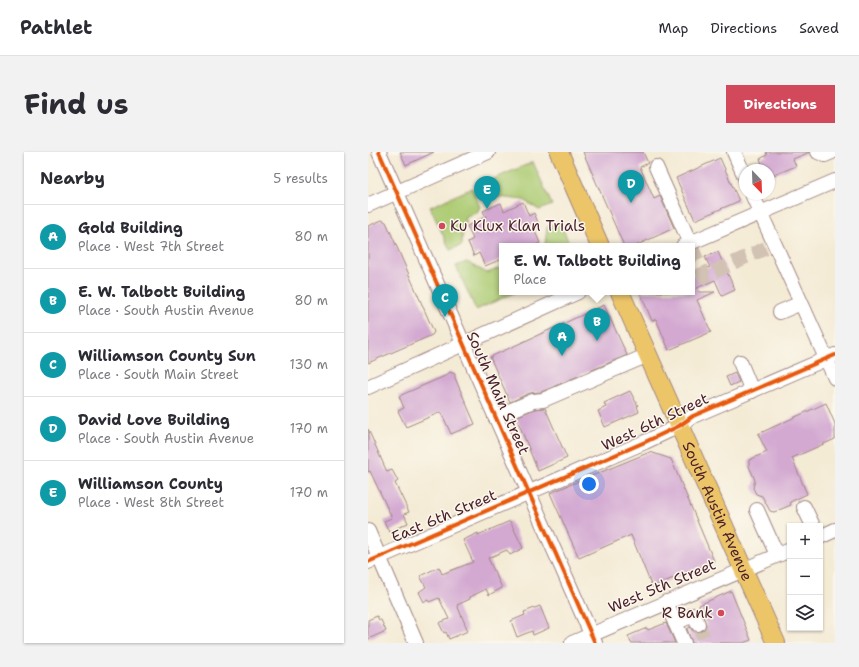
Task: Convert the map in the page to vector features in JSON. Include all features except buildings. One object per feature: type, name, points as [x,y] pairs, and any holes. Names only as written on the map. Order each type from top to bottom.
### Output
[{"type":"main road","points":[[558,152],[599,243]]},
{"type":"main road","name":"South Austin Avenue","points":[[621,295],[776,643]]},
{"type":"street","name":"South Main Street","points":[[379,152],[593,639]]},
{"type":"street","points":[[368,205],[488,152]]},
{"type":"street","points":[[734,152],[739,164]]},
{"type":"street","points":[[818,152],[825,155],[832,152]]},
{"type":"street","points":[[656,167],[686,243]]},
{"type":"street","points":[[688,243],[835,181]]},
{"type":"street","points":[[755,200],[802,303],[831,357],[835,378]]},
{"type":"street","points":[[368,387],[571,295]]},
{"type":"street","points":[[780,312],[802,303]]},
{"type":"street","points":[[495,417],[533,401],[544,400],[648,355]]},
{"type":"street","name":"West 6th Street","points":[[529,493],[679,426],[694,416],[831,357]]},
{"type":"street","points":[[740,362],[752,391]]},
{"type":"street","name":"East 6th Street","points":[[374,560],[529,493]]},
{"type":"street","points":[[804,507],[812,523]]},
{"type":"street","points":[[757,510],[777,555]]},
{"type":"street","points":[[823,536],[835,530]]},
{"type":"street","points":[[368,531],[374,560],[416,643]]},
{"type":"street","name":"West 5th Street","points":[[572,643],[593,639],[666,602],[787,551]]},
{"type":"street","points":[[666,602],[684,643]]},
{"type":"street","points":[[675,623],[694,615],[698,624]]},
{"type":"green space","points":[[533,162],[552,205],[539,210],[524,200],[498,197],[491,180]]},
{"type":"green space","points":[[472,188],[480,207],[477,212],[465,218],[467,223],[463,224],[462,245],[450,250],[430,207]]},
{"type":"green space","points":[[560,221],[569,243],[545,243],[547,227]]},
{"type":"green space","points":[[467,262],[487,273],[499,268],[499,295],[509,295],[476,310],[456,266]]},
{"type":"tunnel","points":[[695,255],[704,276],[775,244]]},
{"type":"tunnel","points":[[698,624],[706,643]]},
{"type":"cycle path","points":[[379,152],[595,643]]},
{"type":"cycle path","points":[[368,562],[645,442],[679,426],[693,416],[835,355]]},
{"type":"place","name":"David Love Building","points":[[631,203]]},
{"type":"place","name":"Williamson County","points":[[487,209]]},
{"type":"place","name":"Ku Klux Klan Trials","points":[[442,226]]},
{"type":"place","name":"Williamson County Sun","points":[[445,317]]},
{"type":"place","name":"E. W. Talbott Building","points":[[597,341]]},
{"type":"place","name":"Gold Building","points":[[562,356]]},
{"type":"place","name":"R Bank","points":[[721,613]]}]
